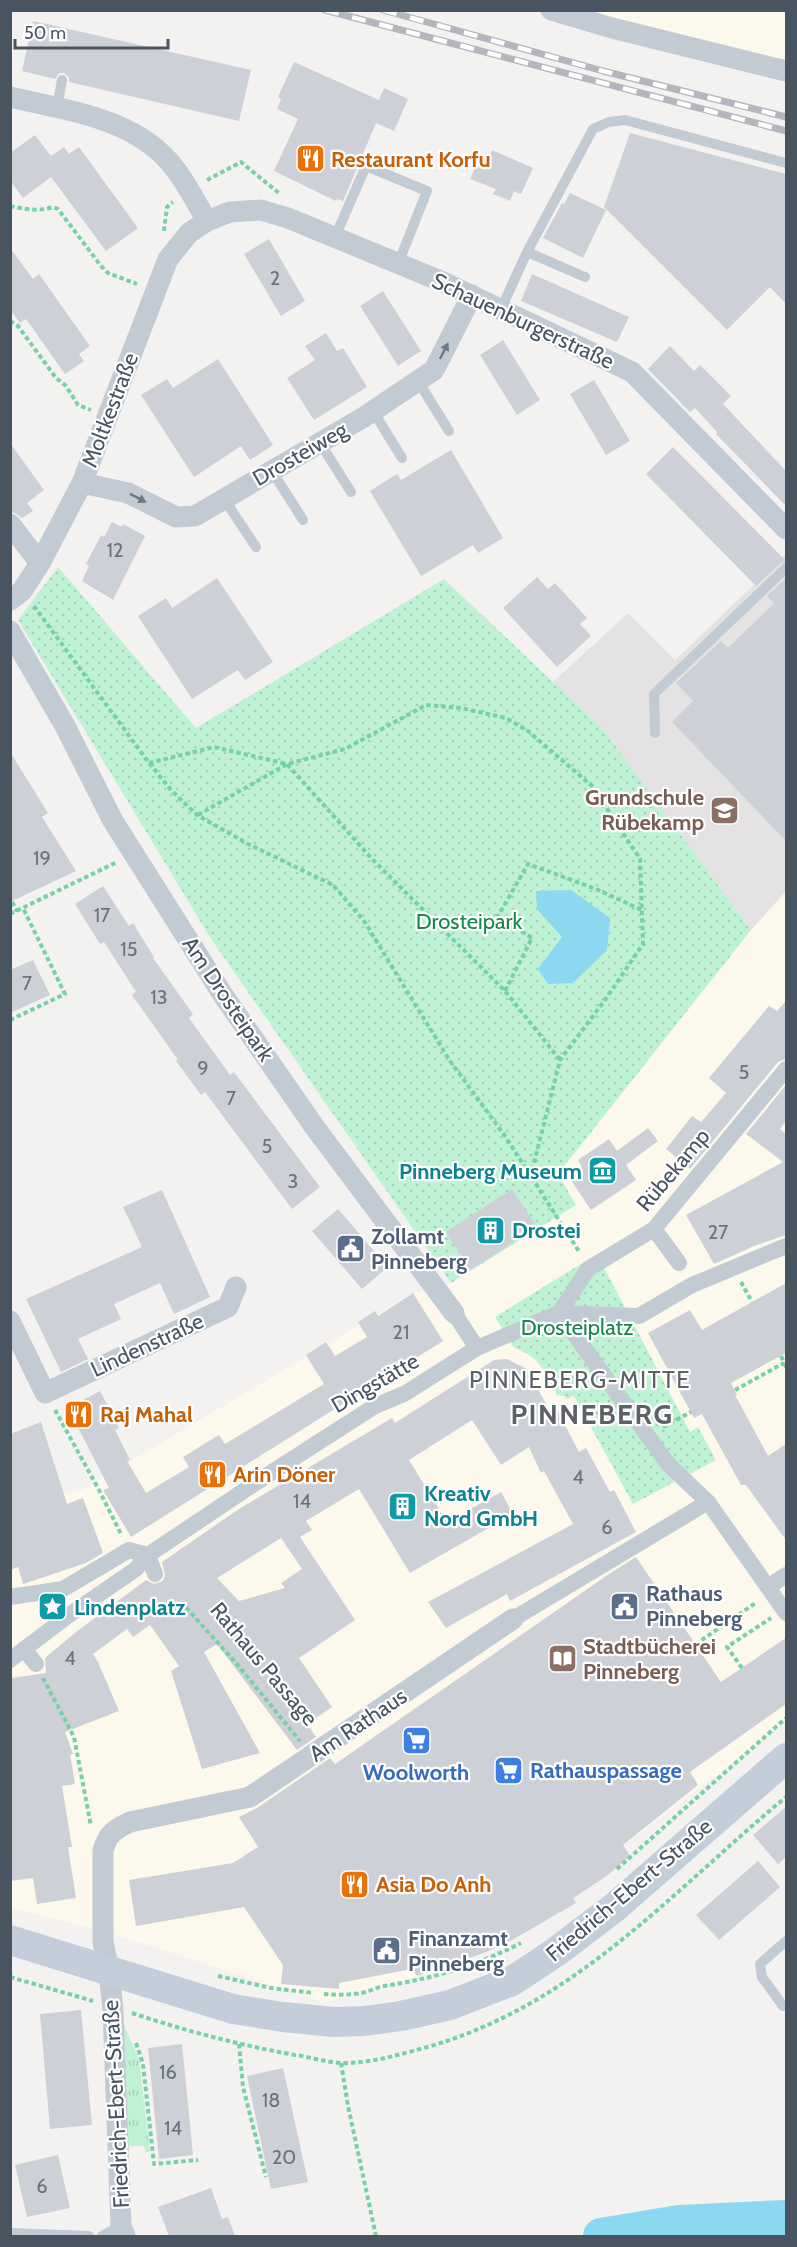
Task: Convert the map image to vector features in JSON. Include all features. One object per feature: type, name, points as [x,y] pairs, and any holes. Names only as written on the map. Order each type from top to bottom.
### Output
[{"type":"main road","name":"Friedrich-Ebert-Straße","points":[[10,1940],[233,2009],[308,2021],[376,2020],[450,2005],[513,1981],[556,1952],[615,1907],[786,1758]]},
{"type":"street","points":[[551,10],[612,28],[786,71]]},
{"type":"street","points":[[10,98],[57,108],[123,128],[151,144],[175,169],[207,221]]},
{"type":"street","name":"Schauenburgerstraße","points":[[207,221],[230,212],[261,210],[288,218],[472,296],[632,372],[786,529]]},
{"type":"street","name":"Moltkestraße","points":[[16,596],[40,563],[82,483],[163,270],[175,249],[189,233],[207,221]]},
{"type":"street","name":"Drosteiweg","points":[[82,483],[128,493],[176,517],[195,516],[373,411],[434,370],[472,296]]},
{"type":"street","points":[[10,524],[40,563]]},
{"type":"street","name":"Am Drosteipark","points":[[10,631],[65,726],[113,821],[243,1024],[316,1129],[454,1313],[477,1348]]},
{"type":"street","name":"Rübekamp","points":[[559,1313],[588,1269],[654,1229],[786,1069]]},
{"type":"street","points":[[654,1229],[681,1266],[692,1286]]},
{"type":"street","name":"Dingstätte","points":[[10,1660],[135,1569],[148,1555],[279,1467],[375,1406],[404,1394],[477,1348],[559,1313],[639,1316],[692,1286],[786,1246]]},
{"type":"street","name":"Lindenstraße","points":[[45,1393],[228,1307],[236,1287]]},
{"type":"street","points":[[559,1313],[668,1464],[708,1502],[786,1613]]},
{"type":"street","points":[[10,1320],[45,1393]]},
{"type":"street","name":"Am Rathaus","points":[[106,1838],[114,1830],[130,1822],[250,1797],[513,1619],[708,1502]]},
{"type":"street","points":[[63,1589],[129,1551],[148,1555],[154,1574]]},
{"type":"street","points":[[770,1589],[786,1575]]},
{"type":"street","points":[[10,1597],[63,1589],[100,1593]]},
{"type":"street","points":[[24,1649],[36,1664]]},
{"type":"street","points":[[106,1838],[103,1851],[103,1942],[109,1971]]},
{"type":"street","name":"Friedrich-Ebert-Straße","points":[[109,1971],[123,2231]]},
{"type":"lane","points":[[57,108],[62,80]]},
{"type":"lane","points":[[501,309],[527,252],[593,129],[625,120],[786,163]]},
{"type":"lane","points":[[335,237],[366,166],[428,191],[398,264]]},
{"type":"lane","points":[[527,252],[585,277]]},
{"type":"lane","points":[[418,381],[449,431]]},
{"type":"lane","points":[[373,411],[402,458]]},
{"type":"lane","points":[[320,443],[351,492]]},
{"type":"lane","points":[[272,471],[303,520]]},
{"type":"lane","points":[[224,499],[256,547]]},
{"type":"lane","points":[[655,733],[654,693],[786,568]]},
{"type":"lane","points":[[783,2006],[762,1977],[760,1964],[786,1941]]},
{"type":"lane","points":[[102,2236],[123,2231]]},
{"type":"lane","points":[[10,2233],[89,2236]]},
{"type":"path","points":[[10,206],[33,210],[53,207],[58,209],[108,273],[155,291]]},
{"type":"path","points":[[10,321],[18,326],[56,378],[66,386],[78,405],[107,417]]},
{"type":"path","points":[[16,596],[171,790],[197,815],[248,844],[333,885],[364,921],[450,1061],[531,1175],[588,1269]]},
{"type":"path","points":[[197,815],[287,764],[345,749],[426,705],[461,708],[506,718],[528,731],[592,786],[640,859],[643,944],[560,1060],[531,1175]]},
{"type":"path","points":[[149,763],[214,747],[287,764],[372,859],[505,992],[560,1060]]},
{"type":"path","points":[[10,914],[134,854]]},
{"type":"path","points":[[505,992],[532,938],[498,916],[528,864],[596,889],[642,910]]},
{"type":"path","points":[[12,902],[17,911]]},
{"type":"path","points":[[10,1020],[64,994],[23,908]]},
{"type":"path","points":[[735,1390],[785,1365],[781,1356]]},
{"type":"path","points":[[45,1393],[99,1490],[129,1551]]},
{"type":"path","points":[[647,1435],[691,1412]]},
{"type":"path","points":[[683,1653],[770,1589]]},
{"type":"path","name":"Rathaus Passage","points":[[181,1602],[237,1664],[312,1756]]},
{"type":"path","points":[[742,1668],[727,1647],[768,1619]]},
{"type":"path","points":[[36,1664],[74,1737],[92,1833],[106,1838]]},
{"type":"path","points":[[614,1872],[786,1718]]},
{"type":"path","points":[[10,1977],[213,2038],[341,2063],[374,2062],[439,2043],[503,2019],[574,1977],[618,1944],[786,1797]]},
{"type":"path","points":[[207,1974],[271,1988],[327,1994],[362,1993],[381,1986],[401,1984],[503,1952],[522,1942]]},
{"type":"path","points":[[135,2040],[143,2064],[154,2164],[198,2160]]},
{"type":"path","points":[[239,2044],[243,2087],[266,2177]]},
{"type":"path","points":[[341,2063],[376,2236]]},
{"type":"shaded area","points":[[551,11],[786,11],[786,60],[612,28]]},
{"type":"shaded area","name":"Grundschule Rübekamp","points":[[786,554],[786,891],[751,930],[603,729],[553,682],[628,613],[675,660]]},
{"type":"shaded area","points":[[786,891],[786,1722],[598,1865],[451,1967],[324,2002],[113,1934],[11,1908],[10,1503],[82,1490],[413,1293],[451,1283],[575,1205],[558,1174],[751,930]]},
{"type":"green space","name":"Drosteipark","points":[[58,567],[196,728],[444,579],[603,729],[751,930],[558,1174],[576,1205],[451,1283],[211,939],[18,620]]},
{"type":"green space","name":"Drosteiplatz","points":[[597,1254],[690,1432],[698,1427],[716,1460],[633,1504],[574,1396],[567,1399],[557,1395],[541,1366],[523,1351],[514,1348],[495,1317]]},
{"type":"green space","points":[[123,2023],[139,2059],[150,2152],[145,2152],[144,2146],[128,2146]]},
{"type":"water","points":[[571,890],[610,918],[607,950],[573,983],[548,984],[538,969],[562,937],[537,909],[536,891]]},
{"type":"building","points":[[33,21],[251,70],[239,121],[69,82],[69,77],[64,73],[59,73],[55,79],[22,71]]},
{"type":"building","points":[[294,62],[379,100],[384,88],[408,99],[394,131],[376,123],[343,201],[337,199],[336,201],[274,171],[298,119],[277,109],[281,99],[278,97]]},
{"type":"building","points":[[630,133],[786,174],[786,304],[770,287],[727,330],[604,207]]},
{"type":"building","points":[[35,135],[51,156],[64,147],[69,154],[79,147],[138,228],[106,251],[51,177],[23,198],[10,180],[10,153]]},
{"type":"building","points":[[492,150],[533,168],[521,194],[514,191],[510,201],[493,194],[496,189],[470,179],[479,159],[487,163]]},
{"type":"building","points":[[570,193],[606,210],[583,258],[543,238]]},
{"type":"building","points":[[269,239],[305,301],[281,316],[244,254]]},
{"type":"building","points":[[10,248],[33,279],[39,274],[90,346],[79,354],[84,361],[65,374],[26,319],[20,323],[10,309]]},
{"type":"building","points":[[532,274],[629,317],[617,342],[521,301]]},
{"type":"building","points":[[383,291],[421,351],[398,366],[360,306]]},
{"type":"building","points":[[326,333],[337,351],[343,348],[367,387],[314,420],[287,378],[315,360],[305,346]]},
{"type":"building","points":[[503,340],[540,400],[517,415],[480,355]]},
{"type":"building","points":[[670,346],[694,371],[700,365],[731,396],[723,404],[786,471],[786,506],[716,434],[717,432],[695,408],[690,412],[648,369]]},
{"type":"building","points":[[218,359],[273,445],[250,460],[241,446],[194,477],[141,395],[167,379],[173,388]]},
{"type":"building","points":[[594,380],[630,441],[606,455],[570,394]]},
{"type":"building","points":[[10,443],[44,490],[27,503],[33,511],[22,518],[10,512]]},
{"type":"building","points":[[673,447],[786,561],[756,586],[646,474]]},
{"type":"building","points":[[451,450],[503,538],[478,553],[473,545],[421,576],[370,491],[397,474],[401,480]]},
{"type":"building","points":[[112,522],[122,527],[123,524],[145,536],[113,600],[82,581],[89,566],[86,564],[101,535],[104,537]]},
{"type":"building","points":[[537,577],[548,589],[555,583],[587,618],[580,624],[591,636],[557,667],[503,608]]},
{"type":"building","points":[[217,578],[273,662],[245,680],[238,670],[192,699],[138,616],[166,598],[172,608]]},
{"type":"building","points":[[786,578],[786,841],[672,722],[693,701],[676,683],[721,641],[728,648],[774,603],[767,596]]},
{"type":"building","points":[[10,752],[48,813],[42,817],[76,871],[10,902]]},
{"type":"building","points":[[103,886],[129,926],[133,923],[153,958],[193,1014],[189,1018],[230,1075],[234,1072],[320,1187],[292,1209],[205,1092],[201,1095],[176,1061],[178,1060],[132,995],[136,992],[104,942],[100,944],[75,904]]},
{"type":"building","points":[[33,960],[50,995],[10,1013],[10,970]]},
{"type":"building","points":[[786,1001],[786,1059],[778,1062],[690,1169],[666,1149],[692,1116],[701,1122],[726,1093],[709,1078],[769,1006],[777,1011]]},
{"type":"building","points":[[786,1085],[786,1121],[780,1129],[786,1134],[786,1235],[714,1264],[686,1215],[783,1162],[746,1134]]},
{"type":"building","name":"Pinneberg Museum","points":[[648,1128],[658,1141],[626,1165],[636,1180],[591,1210],[568,1176],[582,1167],[578,1160],[609,1139],[617,1151]]},
{"type":"building","name":"Drostei","points":[[512,1189],[537,1227],[470,1270],[446,1232]]},
{"type":"building","points":[[162,1190],[210,1297],[174,1314],[160,1283],[114,1304],[121,1319],[78,1339],[88,1359],[61,1372],[26,1299],[142,1247],[123,1207]]},
{"type":"building","points":[[338,1209],[388,1267],[362,1289],[312,1231]]},
{"type":"building","points":[[786,1283],[786,1353],[731,1383],[737,1395],[735,1395],[768,1456],[786,1444],[786,1540],[746,1485],[741,1485],[702,1414],[694,1418],[648,1333],[690,1310],[702,1330]]},
{"type":"building","points":[[413,1293],[443,1341],[131,1537],[103,1490],[109,1488],[68,1408],[100,1391],[119,1428],[115,1430],[130,1460],[127,1461],[146,1493],[189,1467],[183,1457],[219,1435],[225,1444],[324,1384],[306,1355],[326,1342],[335,1356],[367,1337],[358,1322],[375,1311],[378,1316]]},
{"type":"building","points":[[507,1359],[527,1369],[550,1411],[556,1408],[579,1452],[586,1448],[610,1492],[614,1490],[636,1532],[510,1601],[507,1594],[446,1628],[428,1602],[573,1524],[544,1471],[541,1473],[529,1447],[501,1465],[472,1420],[409,1460],[447,1522],[501,1492],[513,1514],[410,1573],[359,1489],[306,1521],[312,1530],[300,1537],[355,1620],[299,1658],[332,1707],[307,1724],[316,1737],[297,1750],[217,1644],[204,1652],[260,1753],[202,1769],[171,1671],[179,1666],[150,1625],[133,1637],[127,1629],[93,1654],[119,1711],[65,1732],[73,1754],[70,1755],[75,1784],[62,1786],[72,1847],[68,1847],[76,1898],[37,1904],[33,1878],[10,1881],[12,1678],[46,1673],[45,1658],[146,1580],[154,1584],[163,1581],[165,1575],[162,1562],[239,1509],[392,1418],[395,1423],[494,1360]],"holes":[[[281,1538],[302,1569],[281,1583],[285,1588],[239,1601],[217,1578]]]},
{"type":"building","points":[[41,1422],[67,1504],[83,1498],[103,1553],[86,1563],[23,1584],[18,1567],[10,1570],[10,1434]]},
{"type":"building","name":"Rathauspassage","points":[[636,1557],[721,1682],[786,1638],[786,1704],[690,1772],[698,1785],[623,1845],[630,1856],[608,1875],[573,1898],[576,1903],[512,1940],[486,1952],[417,1976],[412,1969],[339,1983],[339,1989],[281,1984],[283,1965],[244,1907],[136,1926],[129,1880],[233,1863],[258,1847],[239,1817],[257,1808],[330,1758],[335,1764]]},
{"type":"building","points":[[786,1807],[786,1857],[778,1864],[753,1835]]},
{"type":"building","points":[[758,1861],[780,1887],[719,1940],[696,1915]]},
{"type":"building","points":[[81,2010],[92,2125],[50,2129],[40,2014]]},
{"type":"building","points":[[182,2044],[193,2155],[159,2159],[148,2048]]},
{"type":"building","points":[[283,2068],[308,2182],[271,2189],[247,2076]]},
{"type":"building","points":[[58,2155],[70,2208],[27,2217],[15,2165]]},
{"type":"building","points":[[211,2188],[222,2219],[228,2217],[235,2236],[169,2236],[158,2207]]},
{"type":"waterway","points":[[601,2236],[679,2223],[786,2218]]},
{"type":"railway","points":[[325,10],[786,131]]},
{"type":"railway","points":[[383,10],[603,71],[786,117]]},
{"type":"place","name":"Restaurant Korfu","points":[[310,159]]},
{"type":"place","name":"Grundschule Rübekamp","points":[[725,810]]},
{"type":"place","name":"Pinneberg Museum","points":[[603,1171]]},
{"type":"place","name":"Drostei","points":[[491,1230]]},
{"type":"place","name":"Zollamt Pinneberg","points":[[350,1249]]},
{"type":"place","name":"Raj Mahal","points":[[79,1414]]},
{"type":"place","name":"Arin Döner","points":[[212,1474]]},
{"type":"place","name":"Kreativ Nord GmbH","points":[[403,1506]]},
{"type":"place","name":"Rathaus Pinneberg","points":[[625,1606]]},
{"type":"place","name":"Lindenplatz","points":[[53,1607]]},
{"type":"place","name":"Stadtbücherei Pinneberg","points":[[562,1659]]},
{"type":"place","name":"Woolworth","points":[[416,1740]]},
{"type":"place","name":"Rathauspassage","points":[[509,1770]]},
{"type":"place","name":"Asia Do Anh","points":[[355,1884]]},
{"type":"place","name":"Finanzamt Pinneberg","points":[[387,1951]]},
{"type":"district","name":"PINNEBERG-MITTE","points":[[580,1379]]},
{"type":"district","name":"PINNEBERG","points":[[592,1414]]}]
